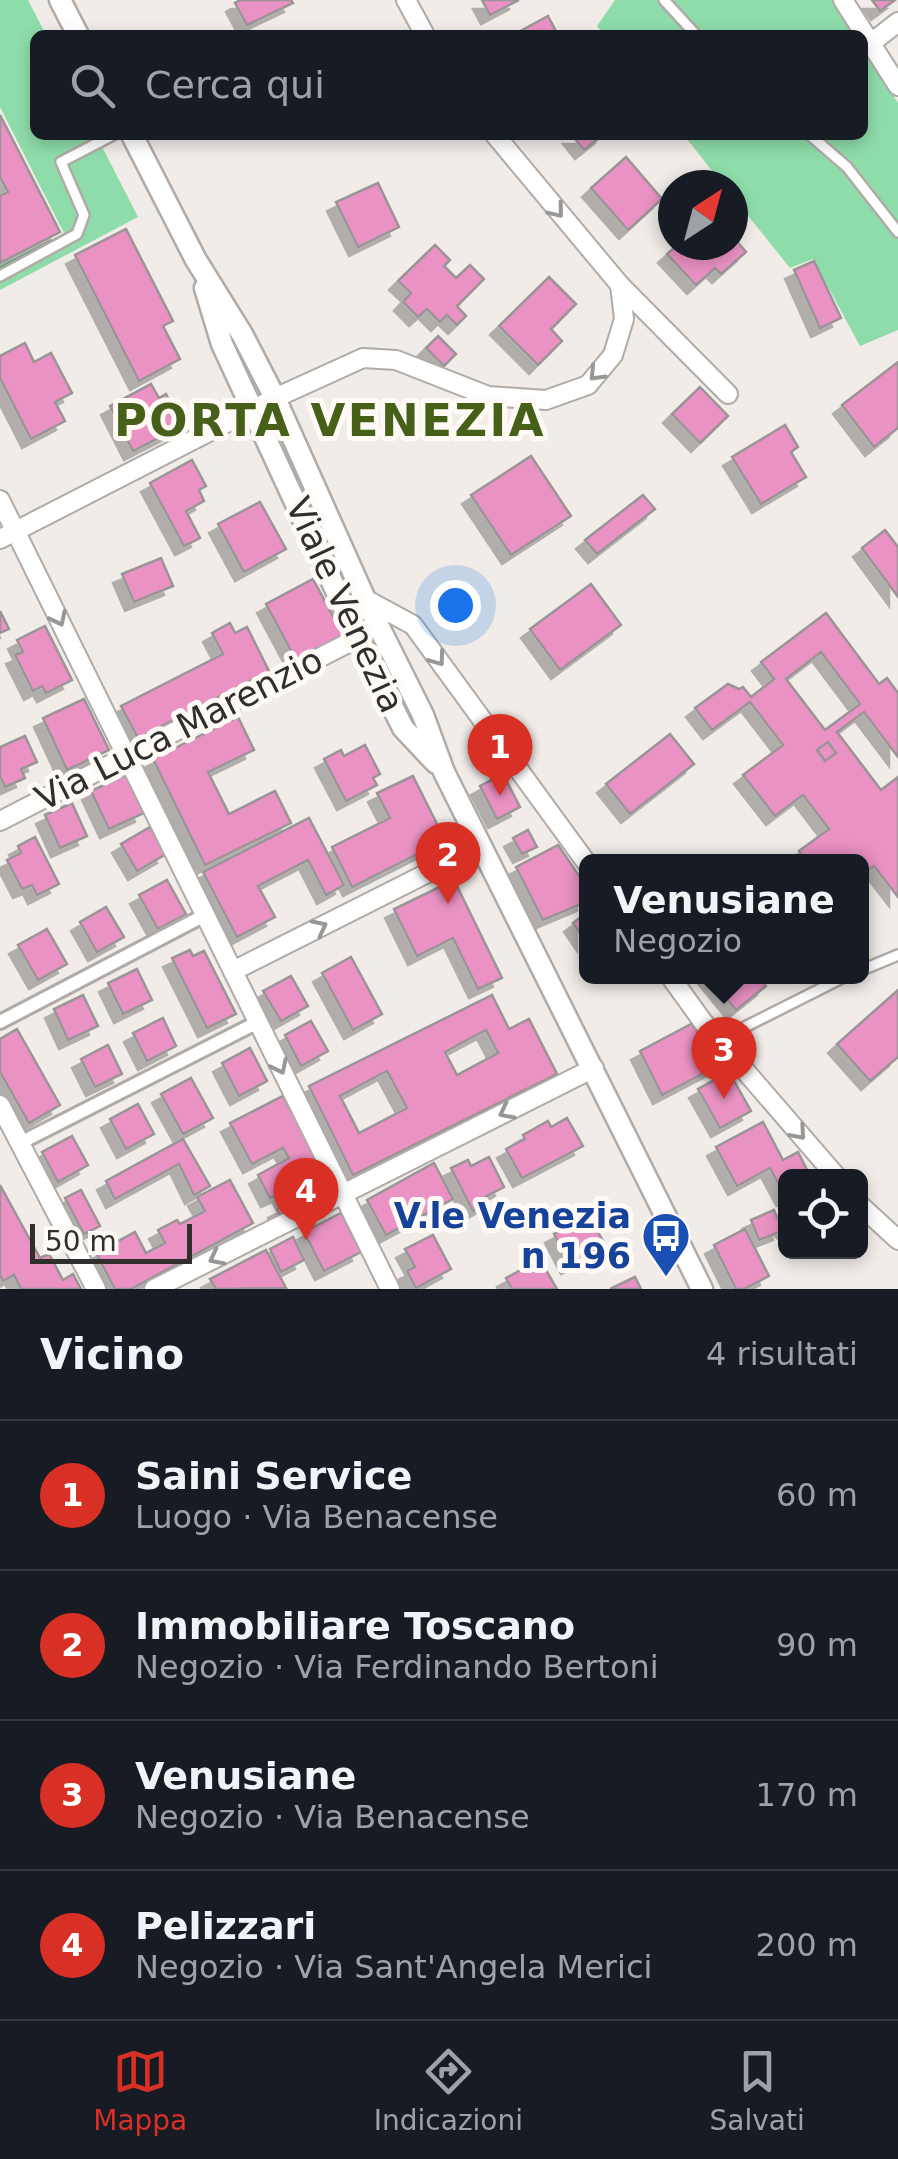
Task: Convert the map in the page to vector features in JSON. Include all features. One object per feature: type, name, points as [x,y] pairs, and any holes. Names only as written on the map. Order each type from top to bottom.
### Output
[{"type":"street","points":[[60,0],[75,29]]},
{"type":"street","points":[[70,0],[75,29]]},
{"type":"street","points":[[406,0],[422,30]]},
{"type":"street","points":[[843,0],[862,30]]},
{"type":"street","points":[[870,43],[898,22]]},
{"type":"street","points":[[868,40],[898,86]]},
{"type":"street","name":"Viale Venezia","points":[[135,140],[196,260],[276,398],[364,599],[423,715],[444,772],[702,1289]]},
{"type":"street","points":[[499,140],[620,285],[728,394]]},
{"type":"street","name":"Viale Venezia","points":[[196,260],[222,344],[358,638],[403,728],[444,772]]},
{"type":"street","points":[[8,535],[276,398],[363,358],[396,360],[488,396],[546,400],[588,385],[614,355],[624,319],[620,285]]},
{"type":"street","points":[[0,500],[8,535],[127,757],[390,1289]]},
{"type":"street","points":[[364,599],[414,624],[580,854]]},
{"type":"street","name":"Via Luca Marenzio","points":[[0,821],[358,638]]},
{"type":"street","points":[[233,971],[481,846]]},
{"type":"street","points":[[0,1022],[205,915]]},
{"type":"street","points":[[676,984],[830,1169]]},
{"type":"street","points":[[20,1143],[258,1022]]},
{"type":"street","points":[[154,1289],[594,1068]]},
{"type":"street","points":[[0,1105],[96,1289]]},
{"type":"street","points":[[868,1212],[898,1240]]},
{"type":"lane","points":[[664,0],[691,30]]},
{"type":"lane","points":[[0,276],[77,234],[84,215],[61,162],[103,140]]},
{"type":"lane","points":[[816,140],[847,167],[898,232]]},
{"type":"lane","points":[[869,967],[898,955]]},
{"type":"lane","points":[[719,1040],[830,984]]},
{"type":"green space","points":[[0,0],[28,0],[43,30],[30,30],[30,140],[99,140],[138,217],[0,290],[0,266],[64,233],[0,107]]},
{"type":"green space","points":[[615,0],[832,0],[852,30],[600,30],[597,26]]},
{"type":"green space","points":[[868,55],[898,103],[898,330],[860,346],[813,259],[790,268],[748,216],[748,170],[711,170],[688,140],[868,140]]},
{"type":"building","points":[[482,0],[519,0],[490,15]]},
{"type":"building","points":[[872,0],[895,0],[880,11]]},
{"type":"building","points":[[235,3],[293,3],[247,25]]},
{"type":"building","points":[[548,16],[555,30],[522,30]]},
{"type":"building","points":[[0,115],[60,232],[0,263],[0,196],[8,192],[0,177]]},
{"type":"building","points":[[576,140],[597,140],[584,150]]},
{"type":"building","points":[[626,157],[658,194],[658,203],[628,230],[591,188]]},
{"type":"building","points":[[378,183],[399,227],[358,247],[336,202]]},
{"type":"building","points":[[126,229],[173,321],[163,326],[180,359],[139,381],[75,255]]},
{"type":"building","points":[[435,245],[450,260],[444,266],[456,278],[470,265],[484,279],[457,306],[466,316],[457,325],[447,315],[440,322],[427,309],[418,317],[403,302],[411,293],[398,281]]},
{"type":"building","points":[[673,260],[737,260],[721,274],[715,268],[696,285]]},
{"type":"building","points":[[814,261],[841,318],[820,328],[794,270]]},
{"type":"building","points":[[549,277],[576,304],[551,329],[562,341],[538,365],[499,326]]},
{"type":"building","points":[[438,336],[456,354],[444,366],[426,348]]},
{"type":"building","points":[[25,343],[34,362],[51,353],[72,393],[55,402],[65,421],[31,439],[0,378],[0,356]]},
{"type":"building","points":[[898,362],[898,428],[874,447],[842,405]]},
{"type":"building","points":[[151,384],[159,398],[166,394],[178,428],[133,451],[110,406]]},
{"type":"building","points":[[700,387],[728,416],[700,443],[672,414]]},
{"type":"building","points":[[785,425],[798,447],[791,452],[806,477],[761,504],[732,457]]},
{"type":"building","points":[[531,456],[571,516],[511,555],[471,495]]},
{"type":"building","points":[[192,460],[206,486],[199,490],[204,501],[186,511],[200,538],[184,546],[150,483]]},
{"type":"building","points":[[643,495],[655,509],[597,554],[585,540]]},
{"type":"building","points":[[260,502],[286,549],[244,572],[218,524]]},
{"type":"building","points":[[885,530],[898,547],[898,597],[862,548]]},
{"type":"building","points":[[161,558],[173,586],[134,602],[122,574]]},
{"type":"building","points":[[313,579],[343,635],[296,660],[266,604]]},
{"type":"building","points":[[591,584],[621,625],[560,670],[530,629]]},
{"type":"building","points":[[0,611],[9,629],[0,633]]},
{"type":"building","points":[[826,613],[879,684],[887,678],[898,693],[898,757],[864,712],[837,732],[881,790],[898,777],[898,897],[874,866],[869,870],[869,854],[801,854],[799,851],[829,829],[803,795],[775,816],[743,775],[783,745],[750,702],[712,730],[695,708],[728,684],[743,687],[751,697],[774,679],[761,662]],"holes":[[[821,652],[860,704],[825,730],[786,679]]]},
{"type":"building","points":[[230,623],[235,633],[247,627],[269,671],[138,738],[121,706],[223,654],[212,633]]},
{"type":"building","points":[[45,626],[72,680],[46,693],[42,686],[33,691],[15,655],[23,652],[17,640]]},
{"type":"building","points":[[84,699],[109,750],[67,770],[43,718]]},
{"type":"building","points":[[238,717],[254,750],[208,772],[229,814],[275,791],[291,823],[205,865],[153,759]]},
{"type":"building","points":[[670,734],[694,764],[630,814],[606,784]]},
{"type":"building","points":[[25,736],[37,762],[21,769],[25,778],[5,787],[0,776],[0,747]]},
{"type":"building","points":[[828,742],[836,753],[825,761],[817,750]]},
{"type":"building","points":[[365,745],[380,774],[373,778],[377,785],[346,801],[324,759],[341,750],[344,756]]},
{"type":"building","points":[[503,774],[520,807],[497,819],[480,786]]},
{"type":"building","points":[[126,775],[144,813],[109,829],[91,791]]},
{"type":"building","points":[[413,776],[445,840],[352,887],[332,847],[390,818],[377,793]]},
{"type":"building","points":[[72,803],[87,836],[60,848],[45,815]]},
{"type":"building","points":[[309,818],[344,885],[326,895],[308,860],[258,886],[275,917],[237,937],[203,872]]},
{"type":"building","points":[[150,827],[166,854],[137,871],[121,844]]},
{"type":"building","points":[[528,830],[537,847],[522,854],[513,838]]},
{"type":"building","points":[[35,837],[59,884],[37,895],[32,885],[22,889],[7,860],[21,853],[18,846]]},
{"type":"building","points":[[558,845],[579,876],[579,905],[543,920],[516,867]]},
{"type":"building","points":[[167,880],[186,914],[158,929],[139,895]]},
{"type":"building","points":[[454,880],[502,978],[478,989],[453,938],[417,956],[394,909]]},
{"type":"building","points":[[106,907],[124,937],[97,952],[80,922]]},
{"type":"building","points":[[47,929],[67,964],[38,980],[18,945]]},
{"type":"building","points":[[190,950],[193,956],[204,951],[236,1014],[207,1028],[172,958]]},
{"type":"building","points":[[351,957],[382,1014],[353,1030],[322,973]]},
{"type":"building","points":[[137,969],[152,1000],[123,1014],[108,983]]},
{"type":"building","points":[[291,976],[308,1006],[281,1021],[263,991]]},
{"type":"building","points":[[715,984],[764,984],[766,986],[736,1010]]},
{"type":"building","points":[[898,990],[898,1057],[870,1081],[837,1044]]},
{"type":"building","points":[[83,995],[98,1026],[68,1040],[54,1009]]},
{"type":"building","points":[[492,995],[509,1029],[529,1019],[557,1074],[353,1175],[309,1086]],"holes":[[[486,1030],[498,1053],[457,1075],[445,1052]],[[387,1071],[407,1108],[359,1133],[340,1096]]]},
{"type":"building","points":[[163,1018],[176,1046],[147,1061],[133,1033]]},
{"type":"building","points":[[311,1021],[328,1051],[301,1066],[285,1035]]},
{"type":"building","points":[[691,1024],[723,1063],[662,1095],[640,1051]]},
{"type":"building","points":[[17,1029],[60,1105],[29,1123],[0,1072],[0,1039]]},
{"type":"building","points":[[108,1045],[122,1074],[95,1087],[81,1059]]},
{"type":"building","points":[[250,1048],[267,1081],[239,1096],[222,1063]]},
{"type":"building","points":[[729,1072],[751,1111],[720,1128],[698,1089]]},
{"type":"building","points":[[191,1078],[213,1118],[183,1134],[161,1094]]},
{"type":"building","points":[[283,1096],[332,1187],[279,1215],[277,1209],[287,1204],[281,1193],[270,1198],[258,1175],[289,1158],[283,1148],[252,1164],[230,1123]]},
{"type":"building","points":[[138,1104],[154,1134],[126,1149],[110,1119]]},
{"type":"building","points":[[567,1118],[583,1146],[522,1178],[506,1149],[548,1121],[551,1127]]},
{"type":"building","points":[[763,1122],[783,1160],[798,1152],[806,1169],[778,1169],[778,1183],[770,1168],[737,1186],[716,1147]]},
{"type":"building","points":[[72,1136],[88,1165],[58,1182],[42,1152]]},
{"type":"building","points":[[183,1139],[210,1186],[194,1195],[179,1164],[115,1199],[106,1181]]},
{"type":"building","points":[[489,1157],[504,1187],[485,1197],[488,1203],[473,1211],[451,1168],[468,1160],[471,1166]]},
{"type":"building","points":[[434,1163],[453,1199],[386,1235],[367,1200]]},
{"type":"building","points":[[230,1180],[253,1223],[131,1289],[115,1289],[96,1253],[135,1232],[146,1253],[165,1243],[158,1230],[205,1211],[197,1197]]},
{"type":"building","points":[[0,1185],[40,1258],[49,1254],[63,1280],[73,1274],[81,1289],[21,1289],[14,1275],[3,1281]]},
{"type":"building","points":[[81,1190],[100,1226],[84,1234],[65,1198]]},
{"type":"building","points":[[774,1210],[778,1233],[759,1240],[751,1220]]},
{"type":"building","points":[[587,1211],[606,1247],[570,1265],[554,1234]]},
{"type":"building","points":[[341,1213],[361,1252],[324,1271],[304,1232]]},
{"type":"building","points":[[745,1229],[769,1276],[736,1289],[714,1245]]},
{"type":"building","points":[[433,1235],[451,1269],[416,1288],[407,1271],[415,1267],[405,1249]]},
{"type":"building","points":[[293,1237],[304,1260],[281,1272],[270,1249]]},
{"type":"building","points":[[266,1250],[286,1288],[216,1289],[210,1279]]},
{"type":"building","points":[[532,1264],[535,1269],[543,1265],[557,1289],[512,1289],[506,1278]]},
{"type":"building","points":[[635,1277],[641,1289],[610,1289]]},
{"type":"place","name":"Saini Service","points":[[500,796]]},
{"type":"place","name":"Immobiliare Toscano","points":[[448,904]]},
{"type":"place","name":"Venusiane","points":[[724,1099]]},
{"type":"place","name":"Pelizzari","points":[[306,1240]]},
{"type":"place","name":"V.le Venezia n 196","points":[[666,1278]]},
{"type":"district","name":"PORTA VENEZIA","points":[[330,420]]}]
